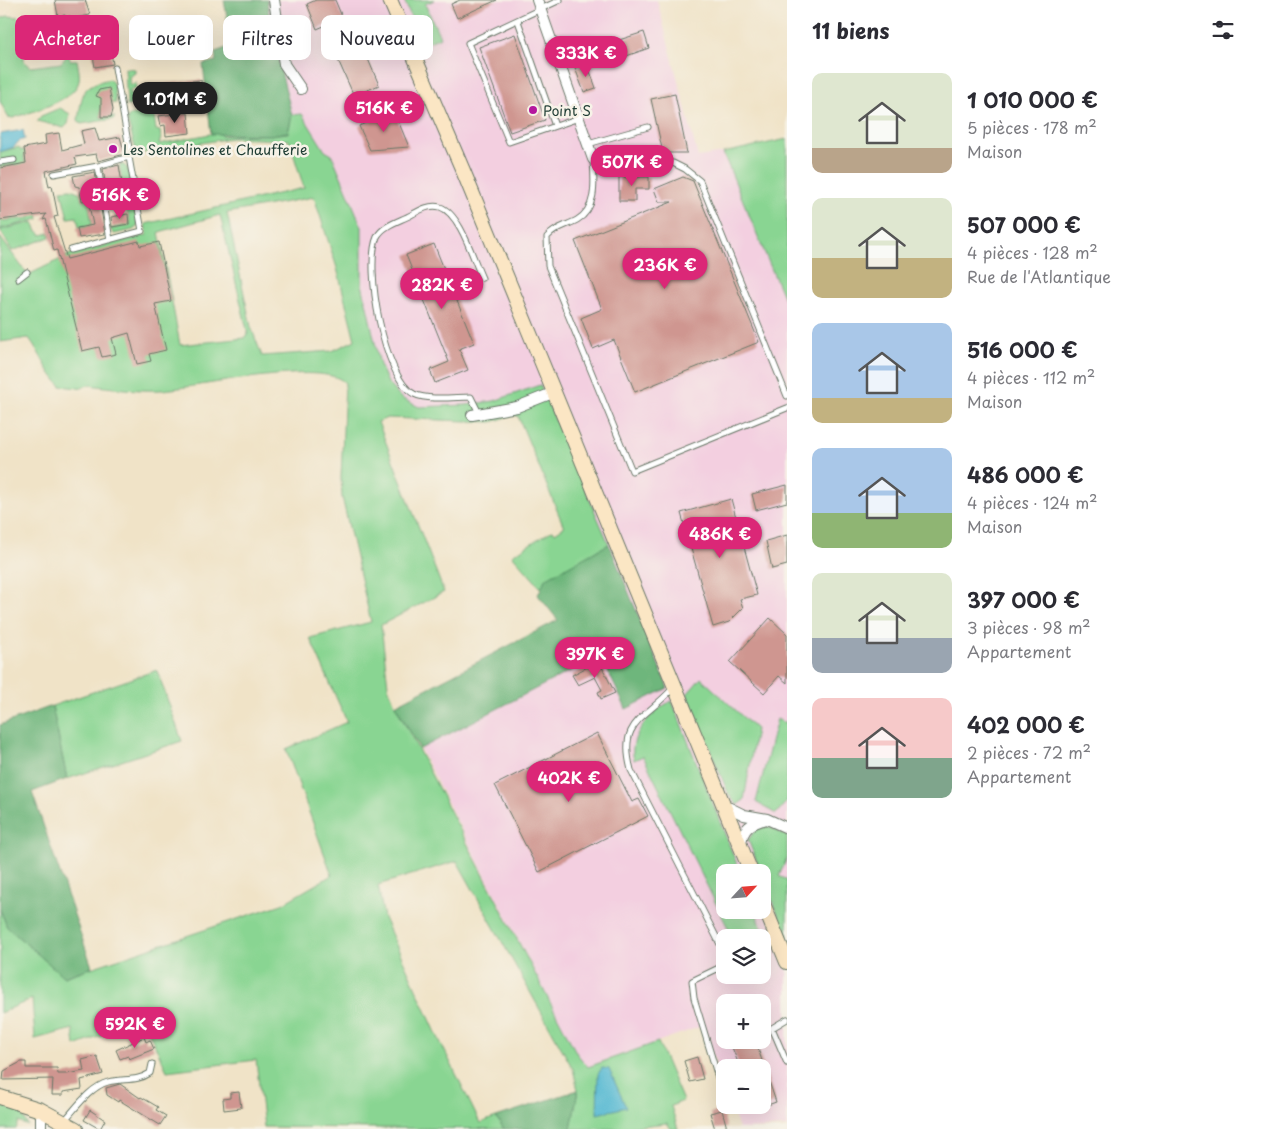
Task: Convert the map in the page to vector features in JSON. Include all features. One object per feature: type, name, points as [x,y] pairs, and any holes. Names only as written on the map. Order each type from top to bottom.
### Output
[{"type":"main road","points":[[390,0],[555,392],[748,864]]},
{"type":"main road","points":[[769,919],[787,962]]},
{"type":"main road","points":[[0,1096],[41,1110],[76,1129]]},
{"type":"street","points":[[274,0],[284,64],[300,89]]},
{"type":"street","points":[[539,4],[594,159]]},
{"type":"street","points":[[476,415],[517,407],[555,392]]},
{"type":"street","points":[[724,805],[744,815],[767,819],[787,828]]},
{"type":"street","points":[[740,846],[746,828],[767,819]]},
{"type":"street","points":[[41,1110],[41,1129]]},
{"type":"lane","points":[[560,0],[539,4],[518,21],[468,43],[509,142],[580,118]]},
{"type":"lane","points":[[518,21],[555,126]]},
{"type":"lane","points":[[71,250],[142,231],[115,68]]},
{"type":"lane","points":[[588,144],[648,127]]},
{"type":"lane","points":[[54,174],[98,166],[129,157]]},
{"type":"lane","points":[[787,396],[700,181],[685,169],[673,164],[602,162],[594,159],[594,188],[591,205],[585,214],[554,230],[547,237],[548,266],[632,471],[787,408]]},
{"type":"lane","points":[[0,162],[14,160]]},
{"type":"lane","points":[[98,166],[110,240]]},
{"type":"lane","points":[[476,415],[471,397],[414,394],[405,387],[396,372],[375,303],[372,275],[376,239],[382,230],[426,208],[440,207],[456,218],[482,278]]},
{"type":"lane","points":[[18,279],[27,272]]},
{"type":"lane","points":[[675,686],[634,725],[628,736],[626,751],[631,770],[716,936]]},
{"type":"lane","points":[[771,944],[778,940]]},
{"type":"lane","points":[[716,969],[692,981],[694,998],[716,1071]]},
{"type":"lane","points":[[787,1019],[772,1028],[787,1063]]},
{"type":"lane","points":[[64,1122],[96,1087],[108,1082],[143,1078],[150,1073],[152,1064]]},
{"type":"shaded area","points":[[267,0],[657,0],[698,157],[723,153],[787,306],[787,1127],[739,1129],[733,1114],[771,1114],[771,1059],[716,1059],[716,1065],[702,1026],[587,1067],[577,1054],[420,749],[601,656],[626,709],[668,687],[609,544],[540,386],[494,401],[466,405],[419,407],[401,398],[389,385],[380,365],[362,284],[362,227],[332,155],[325,151],[302,114],[292,115],[278,60],[311,60],[311,15],[269,15]]},
{"type":"green space","points":[[224,0],[267,0],[269,15],[227,15]]},
{"type":"green space","points":[[404,0],[434,0],[425,4],[430,15],[410,15]]},
{"type":"green space","points":[[8,16],[15,17],[15,60],[24,60],[31,67],[61,63],[64,60],[77,60],[79,81],[74,90],[59,101],[13,118],[8,117],[0,101],[0,19]]},
{"type":"green space","points":[[433,22],[440,37],[433,40]]},
{"type":"green space","points":[[223,49],[223,60],[278,60],[292,115],[288,132],[271,135],[211,134],[203,64],[216,61],[215,52]]},
{"type":"green space","points":[[125,68],[135,69],[135,73],[129,77],[130,86],[136,82],[136,87],[130,91],[130,95],[137,92],[139,103],[127,106]]},
{"type":"green space","points":[[110,79],[114,85],[116,103],[101,104],[101,118],[114,116],[114,119],[81,124],[78,120],[85,91],[93,84]]},
{"type":"green space","points":[[60,108],[70,114],[68,124],[64,128],[37,121],[41,116]]},
{"type":"green space","points":[[302,114],[325,151],[332,155],[362,227],[362,284],[380,365],[389,385],[401,398],[419,407],[466,405],[494,401],[540,385],[609,544],[546,579],[541,588],[512,555],[553,530],[555,533],[564,527],[518,416],[513,415],[492,422],[387,418],[378,422],[444,592],[381,625],[388,686],[395,705],[577,1054],[588,1067],[658,1042],[683,1101],[671,1106],[678,1129],[671,1129],[667,1123],[615,1129],[571,1129],[578,1090],[573,1069],[457,861],[378,885],[384,918],[438,1037],[480,1123],[496,1117],[504,1129],[264,1127],[256,1060],[167,1071],[143,1020],[75,1046],[73,1029],[35,1039],[32,999],[0,1013],[0,909],[7,927],[64,977],[282,904],[332,875],[286,749],[347,722],[310,638],[371,622],[342,497],[345,383],[333,376],[287,374],[161,390],[134,390],[89,385],[78,388],[61,386],[51,374],[29,338],[0,342],[0,237],[28,275],[73,253],[147,235],[145,224],[304,188],[289,140],[231,138],[137,154],[127,119],[130,115],[154,115],[156,130],[160,131],[161,138],[159,144],[215,133],[220,133],[221,136],[288,133],[292,115]],"holes":[[[314,197],[337,268],[355,340],[332,351],[262,356],[251,327],[227,213]],[[220,215],[248,334],[245,338],[180,345],[159,232]]]},
{"type":"green space","points":[[787,139],[787,306],[723,153]]},
{"type":"green space","points":[[19,147],[21,150],[25,150],[28,155],[24,156],[29,186],[33,185],[39,219],[0,229],[0,221],[30,218],[21,164],[0,167],[0,152]]},
{"type":"green space","points":[[119,165],[124,165],[128,169],[138,226],[133,230],[114,234],[110,229],[130,225]]},
{"type":"green space","points":[[71,189],[81,193],[82,201],[88,200],[92,225],[79,227],[77,217],[68,218],[61,190]]},
{"type":"green space","points":[[34,222],[36,230],[42,235],[49,233],[50,237],[12,251],[0,230]]},
{"type":"green space","points":[[609,544],[668,688],[626,709],[601,657],[593,659],[420,749],[395,705],[558,620],[538,595],[545,579]]},
{"type":"green space","points":[[157,670],[182,741],[67,779],[52,706]]},
{"type":"green space","points":[[701,678],[756,729],[744,800],[737,805],[729,795],[687,694]]},
{"type":"green space","points":[[672,701],[737,864],[716,864],[716,904],[643,756],[634,760],[634,742],[638,733],[649,717]]},
{"type":"green space","points":[[52,706],[67,779],[32,792],[92,967],[64,977],[7,927],[0,909],[0,725]]},
{"type":"green space","points":[[777,719],[784,723],[787,721],[787,801],[776,814],[756,802]]},
{"type":"green space","points":[[768,826],[787,836],[787,858],[779,876],[787,880],[787,937],[771,897],[771,864],[758,864],[748,840],[756,829]]},
{"type":"green space","points":[[724,919],[758,919],[762,929],[729,929]]},
{"type":"green space","points":[[578,1090],[571,1129],[504,1129],[496,1117]]},
{"type":"green space","points":[[0,1105],[19,1109],[28,1126],[19,1122],[16,1129],[0,1129]]},
{"type":"water","points":[[23,130],[25,139],[19,141],[14,147],[0,152],[0,134]]},
{"type":"water","points":[[602,1068],[609,1069],[626,1107],[597,1114],[598,1074]]},
{"type":"building","points":[[55,0],[85,0],[90,15],[65,15],[58,15]]},
{"type":"building","points":[[316,0],[335,0],[341,15],[321,15],[321,27],[317,29],[307,4]]},
{"type":"building","points":[[460,0],[497,0],[457,18],[451,4]]},
{"type":"building","points":[[644,32],[649,48],[618,59],[613,42]]},
{"type":"building","points":[[515,34],[545,120],[510,132],[479,47]]},
{"type":"building","points":[[94,60],[112,60],[113,64],[95,67]]},
{"type":"building","points":[[338,60],[368,60],[379,85],[354,96]]},
{"type":"building","points":[[587,63],[596,88],[584,92],[575,68]]},
{"type":"building","points":[[201,80],[202,91],[157,95],[156,85]]},
{"type":"building","points":[[109,88],[113,110],[111,117],[101,117],[101,98],[96,96],[99,90]]},
{"type":"building","points":[[675,94],[687,153],[663,153],[651,99]]},
{"type":"building","points":[[394,111],[409,147],[370,150],[359,126]]},
{"type":"building","points":[[188,113],[190,133],[166,136],[165,125],[160,126],[158,116]]},
{"type":"building","points":[[95,128],[99,141],[120,137],[125,154],[98,161],[96,154],[75,157],[77,164],[46,171],[49,187],[52,186],[58,216],[54,217],[67,259],[139,241],[140,246],[159,242],[171,301],[155,304],[166,350],[149,354],[151,361],[137,364],[129,333],[112,338],[116,354],[102,357],[99,347],[82,351],[57,250],[54,251],[46,219],[43,220],[46,214],[0,220],[0,168],[26,163],[24,148],[46,144],[45,135],[59,133],[62,150],[84,144],[81,131]]},
{"type":"building","points":[[119,165],[124,195],[108,198],[103,169]]},
{"type":"building","points":[[95,172],[105,234],[79,238],[77,228],[93,225],[88,200],[82,201],[79,187],[75,186],[73,176]]},
{"type":"building","points":[[619,177],[649,177],[649,189],[635,189],[635,201],[619,201]]},
{"type":"building","points":[[683,177],[693,181],[759,342],[635,392],[614,340],[593,349],[581,318],[602,309],[575,241],[672,202],[659,202],[654,189]]},
{"type":"building","points":[[128,214],[129,224],[112,227],[111,217]]},
{"type":"building","points":[[434,244],[474,343],[459,349],[468,370],[435,383],[430,370],[449,362],[406,255]]},
{"type":"building","points":[[787,485],[787,502],[756,510],[752,494]]},
{"type":"building","points":[[731,499],[757,595],[740,599],[743,608],[729,622],[713,627],[681,513]]},
{"type":"building","points":[[787,535],[787,565],[772,569],[766,541]]},
{"type":"building","points":[[770,618],[787,634],[787,683],[779,676],[764,693],[730,662]]},
{"type":"building","points":[[599,661],[615,693],[601,699],[598,692],[602,690],[595,677],[578,685],[572,675]]},
{"type":"building","points":[[597,733],[632,802],[639,799],[648,816],[539,872],[495,785]]},
{"type":"building","points":[[144,1037],[146,1042],[150,1040],[154,1049],[129,1059],[128,1056],[120,1059],[116,1050]]},
{"type":"building","points":[[733,1049],[758,1049],[761,1059],[737,1059]]},
{"type":"building","points":[[97,1056],[103,1074],[81,1080],[82,1089],[63,1092],[63,1095],[52,1095],[53,1079],[3,1080],[4,1071],[21,1062],[26,1062],[26,1068],[57,1068],[58,1074],[67,1074],[84,1071],[82,1060]]},
{"type":"building","points":[[697,1057],[703,1079],[690,1082],[684,1061]]},
{"type":"building","points":[[120,1084],[140,1098],[158,1107],[156,1110],[166,1116],[160,1125],[119,1100],[118,1102],[107,1095],[106,1088]]},
{"type":"building","points":[[771,1087],[776,1102],[771,1104]]},
{"type":"building","points":[[239,1092],[241,1108],[224,1110],[223,1099],[230,1098],[230,1093]]},
{"type":"building","points":[[90,1110],[105,1120],[100,1129],[84,1120]]},
{"type":"building","points":[[716,1112],[716,1114],[723,1114],[727,1128],[715,1129],[710,1113]]},
{"type":"place","name":"Point S","points":[[533,110]]},
{"type":"place","name":"Les Sentolines et Chaufferie","points":[[113,149]]}]
